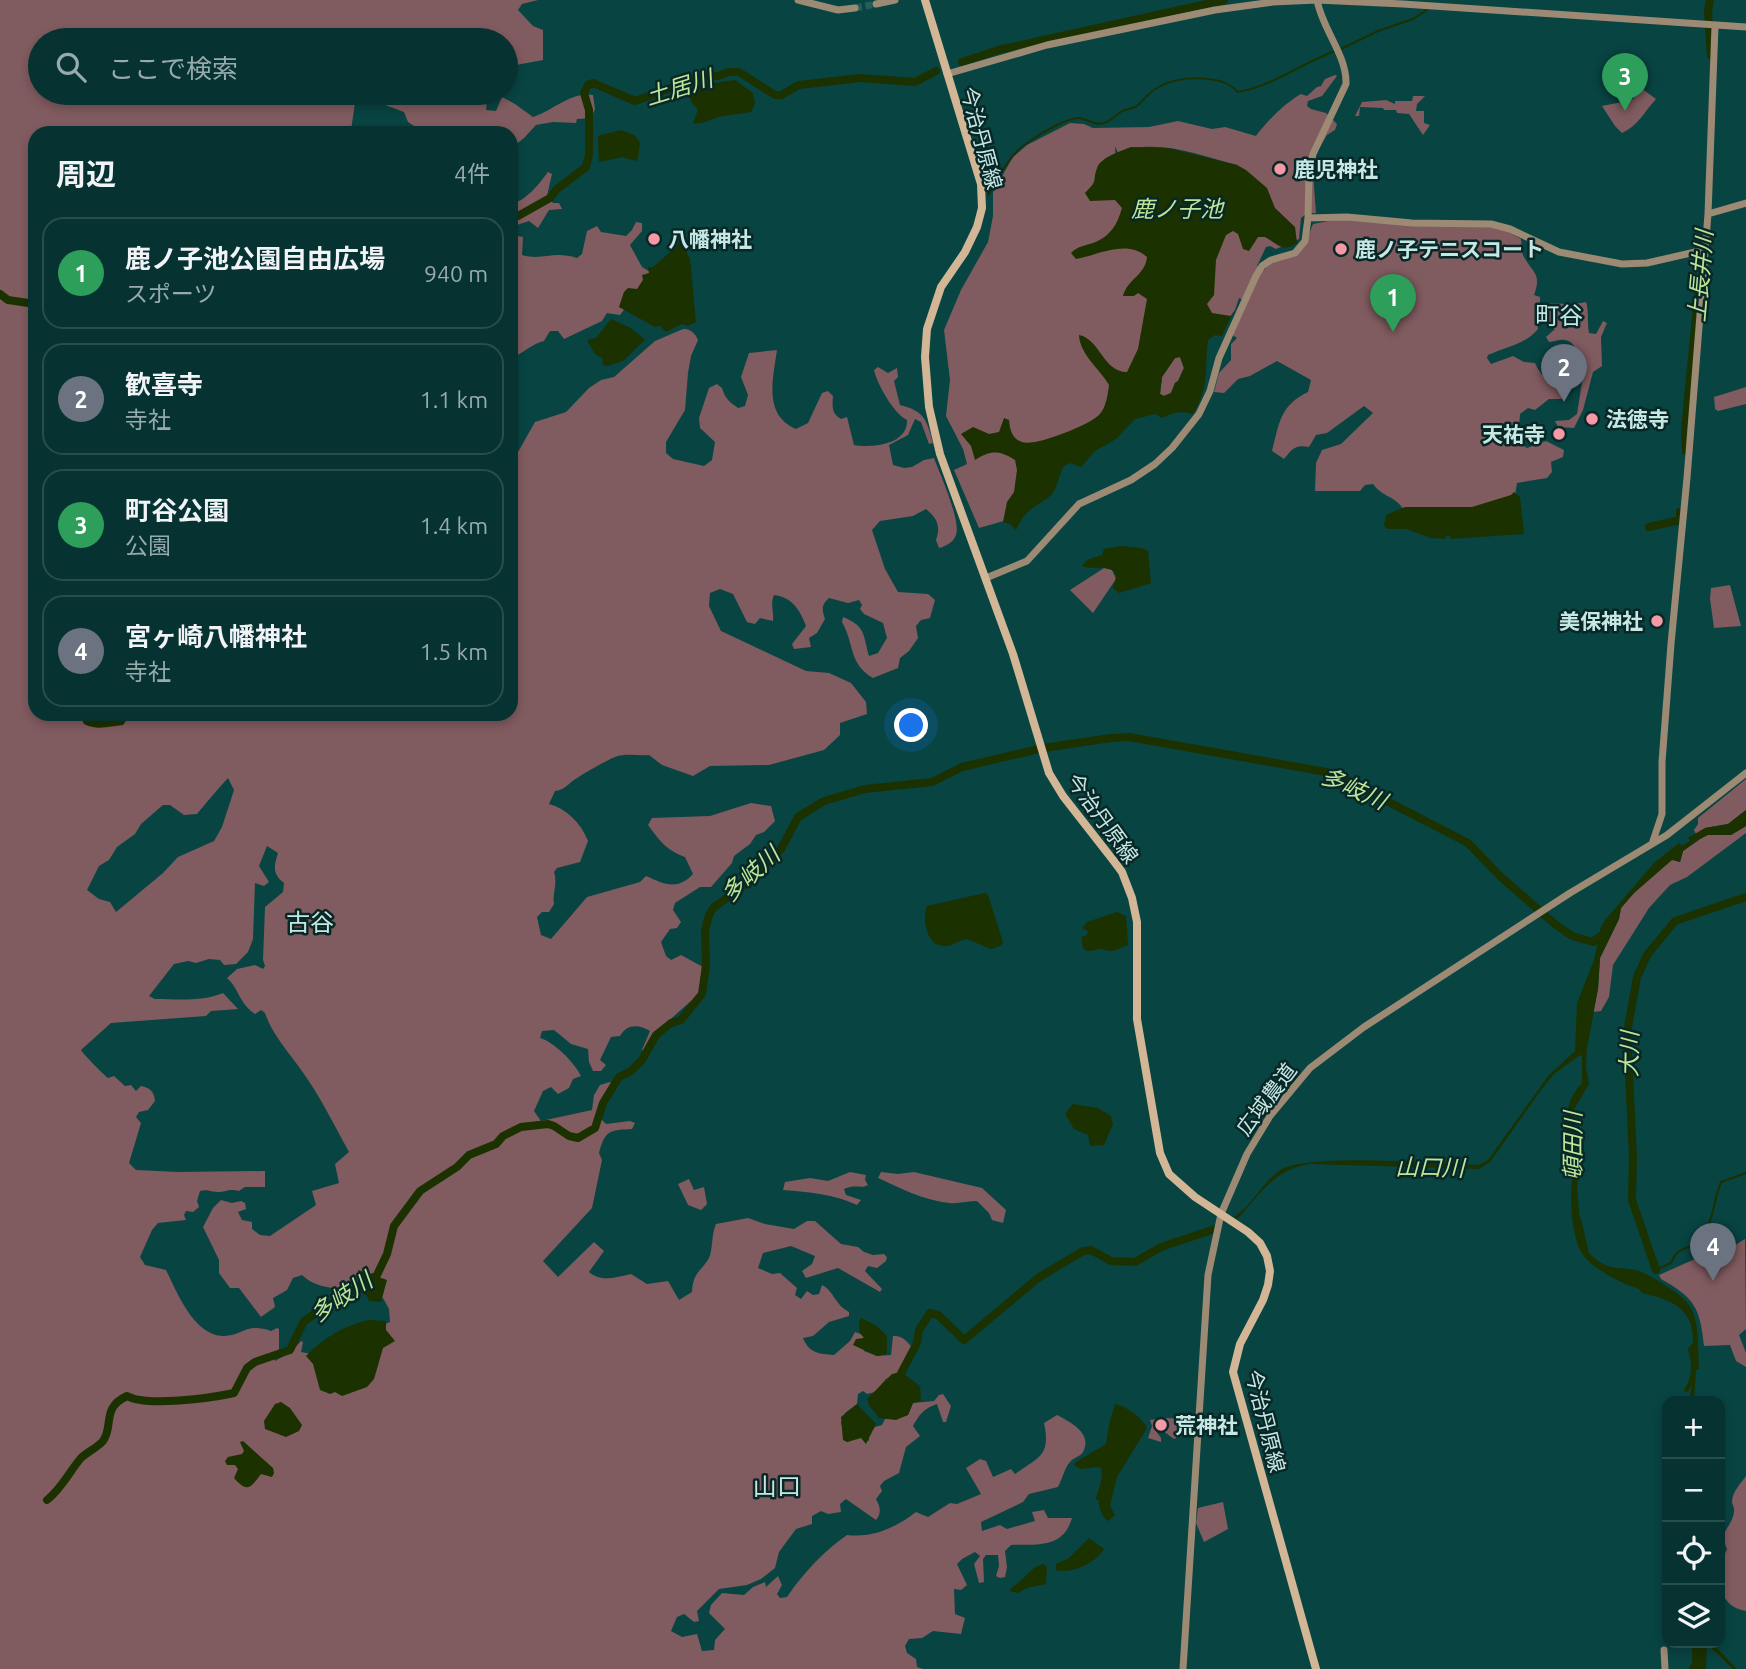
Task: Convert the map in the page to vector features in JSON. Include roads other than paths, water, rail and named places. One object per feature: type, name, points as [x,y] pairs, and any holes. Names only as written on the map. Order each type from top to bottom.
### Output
[{"type":"main road","name":"今治丹原線","points":[[925,0],[981,184],[982,208],[972,240],[941,288],[931,312],[926,341],[929,407],[940,454],[1013,654],[1049,773],[1063,796],[1122,872],[1132,898],[1137,922],[1137,1019],[1160,1153],[1170,1174],[1195,1197],[1248,1231],[1267,1256],[1270,1271],[1263,1300],[1240,1344],[1233,1373],[1316,1669]]},
{"type":"street","points":[[798,0],[838,10],[855,8]]},
{"type":"street","points":[[876,4],[895,0]]},
{"type":"street","points":[[947,74],[1041,47],[1215,10],[1273,2],[1317,0],[1404,4],[1746,27]]},
{"type":"street","points":[[986,578],[1027,561],[1079,504],[1131,480],[1172,448],[1206,403],[1219,358],[1262,266],[1301,249],[1305,241],[1308,218],[1309,172],[1313,153],[1346,84],[1345,72],[1320,16],[1317,0]]},
{"type":"street","points":[[1651,845],[1662,814],[1662,764],[1671,644],[1708,215],[1716,26]]},
{"type":"street","points":[[1708,215],[1746,203]]},
{"type":"street","points":[[1308,218],[1347,217],[1403,222],[1491,224],[1510,229],[1559,252],[1622,264],[1647,263],[1704,250]]},
{"type":"street","name":"広域農道","points":[[1184,1669],[1208,1280],[1221,1214],[1258,1134],[1310,1068],[1364,1027],[1570,893],[1651,845],[1746,773]]},
{"type":"street","points":[[1664,1650],[1665,1669]]},
{"type":"water","points":[[735,80],[753,93],[755,104],[751,112],[693,123],[698,110],[689,96],[693,86]]},
{"type":"water","points":[[621,130],[634,135],[640,142],[638,159],[636,161],[622,157],[599,162],[598,136]]},
{"type":"water","name":"鹿ノ子池","points":[[1131,147],[1168,148],[1237,165],[1246,170],[1267,188],[1275,208],[1295,227],[1297,243],[1284,247],[1265,237],[1258,237],[1249,251],[1243,249],[1238,234],[1233,231],[1226,235],[1216,260],[1214,295],[1207,304],[1212,313],[1231,316],[1222,336],[1215,335],[1208,340],[1205,385],[1193,414],[1177,413],[1162,418],[1155,414],[1135,419],[1116,439],[1095,451],[1081,467],[1070,463],[1064,466],[1052,494],[1026,513],[1016,530],[1003,522],[1007,502],[1014,492],[1017,470],[1015,460],[1005,454],[995,453],[985,454],[975,460],[971,446],[961,434],[973,427],[989,434],[999,432],[1004,418],[1009,420],[1016,439],[1029,443],[1062,434],[1099,415],[1105,405],[1109,385],[1083,349],[1079,335],[1092,342],[1112,367],[1127,372],[1138,349],[1147,299],[1138,293],[1134,296],[1123,296],[1143,269],[1147,257],[1131,249],[1113,250],[1076,259],[1071,253],[1104,237],[1115,225],[1122,208],[1115,200],[1090,201],[1085,193],[1094,183],[1099,164]],"holes":[[[1180,357],[1184,368],[1171,393],[1164,396],[1160,394],[1162,377],[1175,358]]]},
{"type":"water","points":[[683,236],[688,240],[684,247],[690,259],[696,322],[688,326],[682,324],[666,332],[660,326],[655,327],[619,307],[624,292],[628,288],[637,289],[643,280],[642,275],[649,273],[648,267],[653,267],[676,247]]},
{"type":"water","points":[[611,319],[631,328],[645,340],[623,361],[607,366],[603,365],[602,358],[595,354],[587,340],[596,338]]},
{"type":"water","points":[[1514,492],[1520,497],[1524,534],[1450,539],[1450,536],[1446,536],[1445,539],[1431,538],[1406,529],[1387,529],[1384,526],[1386,515],[1405,507],[1472,507]]},
{"type":"water","points":[[1121,546],[1148,551],[1151,583],[1119,593],[1113,588],[1116,578],[1112,570],[1082,566],[1087,560],[1102,555],[1104,549]]},
{"type":"water","points":[[82,721],[126,721],[123,725],[99,728],[84,724]]},
{"type":"water","name":"頓田川","points":[[1746,810],[1746,826],[1731,835],[1708,835],[1700,839],[1683,851],[1680,862],[1672,860],[1621,908],[1619,919],[1600,958],[1598,989],[1587,1048],[1589,1084],[1573,1111],[1579,1215],[1589,1253],[1610,1267],[1644,1273],[1676,1293],[1692,1310],[1697,1333],[1699,1370],[1696,1370],[1694,1396],[1690,1396],[1692,1384],[1688,1392],[1684,1389],[1691,1370],[1688,1349],[1693,1343],[1690,1321],[1685,1314],[1672,1303],[1642,1293],[1639,1289],[1607,1275],[1585,1258],[1578,1246],[1572,1217],[1572,1176],[1566,1126],[1569,1103],[1582,1083],[1580,1055],[1554,1074],[1490,1162],[1479,1169],[1310,1164],[1288,1171],[1270,1182],[1240,1216],[1236,1219],[1234,1217],[1273,1176],[1293,1165],[1343,1160],[1478,1165],[1488,1160],[1549,1075],[1575,1051],[1577,1003],[1594,960],[1605,920],[1654,863],[1679,843],[1682,846],[1690,841],[1688,838],[1705,828],[1728,824]]},
{"type":"water","points":[[985,893],[988,895],[1003,942],[1001,946],[991,949],[967,939],[945,946],[933,942],[925,924],[927,906]]},
{"type":"water","points":[[1117,912],[1126,916],[1128,945],[1111,951],[1085,950],[1082,937],[1087,935],[1088,931],[1082,928],[1087,922]]},
{"type":"water","points":[[1073,1104],[1098,1108],[1111,1116],[1113,1124],[1104,1145],[1090,1146],[1088,1135],[1074,1129],[1065,1114]]},
{"type":"water","points":[[358,1270],[387,1280],[381,1302],[369,1301],[367,1296],[359,1291]]},
{"type":"water","points":[[861,1318],[877,1326],[887,1336],[887,1354],[877,1356],[853,1345],[856,1339],[864,1338],[860,1333]]},
{"type":"water","points":[[369,1320],[386,1321],[386,1330],[395,1341],[383,1348],[374,1379],[367,1387],[342,1396],[320,1390],[313,1364],[306,1356],[335,1333]]},
{"type":"water","points":[[901,1372],[920,1386],[921,1401],[913,1403],[908,1415],[896,1420],[879,1418],[867,1399],[892,1374]]},
{"type":"water","points":[[281,1402],[290,1408],[302,1425],[299,1431],[286,1437],[265,1429],[264,1421],[275,1404]]},
{"type":"water","points":[[857,1404],[876,1424],[866,1444],[861,1438],[847,1442],[843,1440],[841,1417]]},
{"type":"water","points":[[1115,1404],[1134,1413],[1147,1428],[1117,1477],[1110,1506],[1115,1515],[1108,1521],[1096,1499],[1101,1468],[1081,1469],[1074,1465],[1106,1444]]},
{"type":"water","points":[[243,1441],[273,1468],[274,1473],[272,1477],[261,1474],[249,1487],[243,1486],[234,1478],[238,1469],[235,1465],[227,1465],[225,1461],[228,1457],[242,1454],[244,1451],[240,1442]]},
{"type":"water","points":[[1089,1538],[1104,1549],[1100,1554],[1076,1569],[1056,1570],[1056,1564],[1069,1558]]},
{"type":"water","points":[[1043,1564],[1047,1567],[1046,1584],[1018,1593],[1010,1591],[1030,1571]]},
{"type":"water","points":[[1692,1648],[1707,1648],[1706,1669],[1689,1669]]},
{"type":"water","points":[[1711,1648],[1717,1648],[1737,1669],[1733,1669]]},
{"type":"waterway","name":"土居川","points":[[962,62],[998,50],[1224,0]]},
{"type":"waterway","name":"上長井川","points":[[1710,0],[1708,11],[1711,56]]},
{"type":"waterway","points":[[1341,49],[1378,31],[1413,19],[1427,10]]},
{"type":"waterway","points":[[988,195],[1006,165],[1023,146],[1061,123],[1074,118],[1097,124],[1104,123],[1122,111],[1134,108],[1157,88],[1187,79],[1210,79],[1238,92],[1251,89],[1335,51]]},
{"type":"waterway","name":"土居川","points":[[518,216],[550,198],[557,189],[586,167],[589,155],[589,110],[584,93],[588,85],[593,83],[635,101],[705,76],[718,76],[729,72],[739,72],[775,95],[781,95],[799,85],[860,78],[915,82],[936,71]]},
{"type":"waterway","name":"土居川","points":[[0,294],[8,300],[28,303]]},
{"type":"waterway","name":"上長井川","points":[[1686,451],[1685,429],[1698,296]]},
{"type":"waterway","name":"上長井川","points":[[1649,527],[1680,520],[1680,512]]},
{"type":"waterway","name":"多岐川","points":[[47,1500],[81,1458],[103,1441],[114,1406],[127,1396],[163,1401],[234,1393],[247,1368],[255,1362],[290,1350],[304,1321],[377,1275],[387,1254],[394,1226],[420,1191],[457,1167],[469,1155],[496,1144],[503,1136],[521,1127],[548,1124],[578,1138],[595,1128],[603,1103],[619,1077],[631,1071],[642,1060],[656,1035],[671,1023],[681,1020],[702,994],[706,965],[705,931],[714,907],[738,890],[781,849],[798,817],[824,801],[865,789],[932,782],[962,767],[1043,748],[1129,737],[1326,772],[1468,843],[1501,877],[1572,936],[1593,942],[1607,931]]},
{"type":"waterway","name":"大川","points":[[1656,1270],[1632,1200],[1633,1157],[1627,1033],[1637,977],[1647,955],[1675,921],[1746,897]]},
{"type":"waterway","points":[[1656,1270],[1671,1263],[1683,1249],[1701,1241],[1721,1182],[1746,1173]]},
{"type":"waterway","name":"山口川","points":[[899,1377],[917,1343],[919,1330],[930,1313],[938,1315],[964,1340],[1038,1278],[1083,1251],[1091,1250],[1111,1261],[1135,1262],[1161,1247],[1215,1229]]},
{"type":"tunnel","points":[[855,8],[876,4]]},
{"type":"place","name":"町谷公園","points":[[1625,111]]},
{"type":"place","name":"鹿児神社","points":[[1280,169]]},
{"type":"place","name":"八幡神社","points":[[654,239]]},
{"type":"place","name":"鹿ノ子テニスコート","points":[[1341,249]]},
{"type":"place","name":"鹿ノ子池公園自由広場","points":[[1393,332]]},
{"type":"place","name":"歓喜寺","points":[[1564,402]]},
{"type":"place","name":"法徳寺","points":[[1592,419]]},
{"type":"place","name":"天祐寺","points":[[1559,434]]},
{"type":"place","name":"美保神社","points":[[1657,621]]},
{"type":"place","name":"宮ヶ崎八幡神社","points":[[1713,1281]]},
{"type":"place","name":"荒神社","points":[[1161,1425]]},
{"type":"district","name":"町谷","points":[[1559,315]]},
{"type":"district","name":"古谷","points":[[310,922]]},
{"type":"district","name":"山口","points":[[777,1486]]}]
